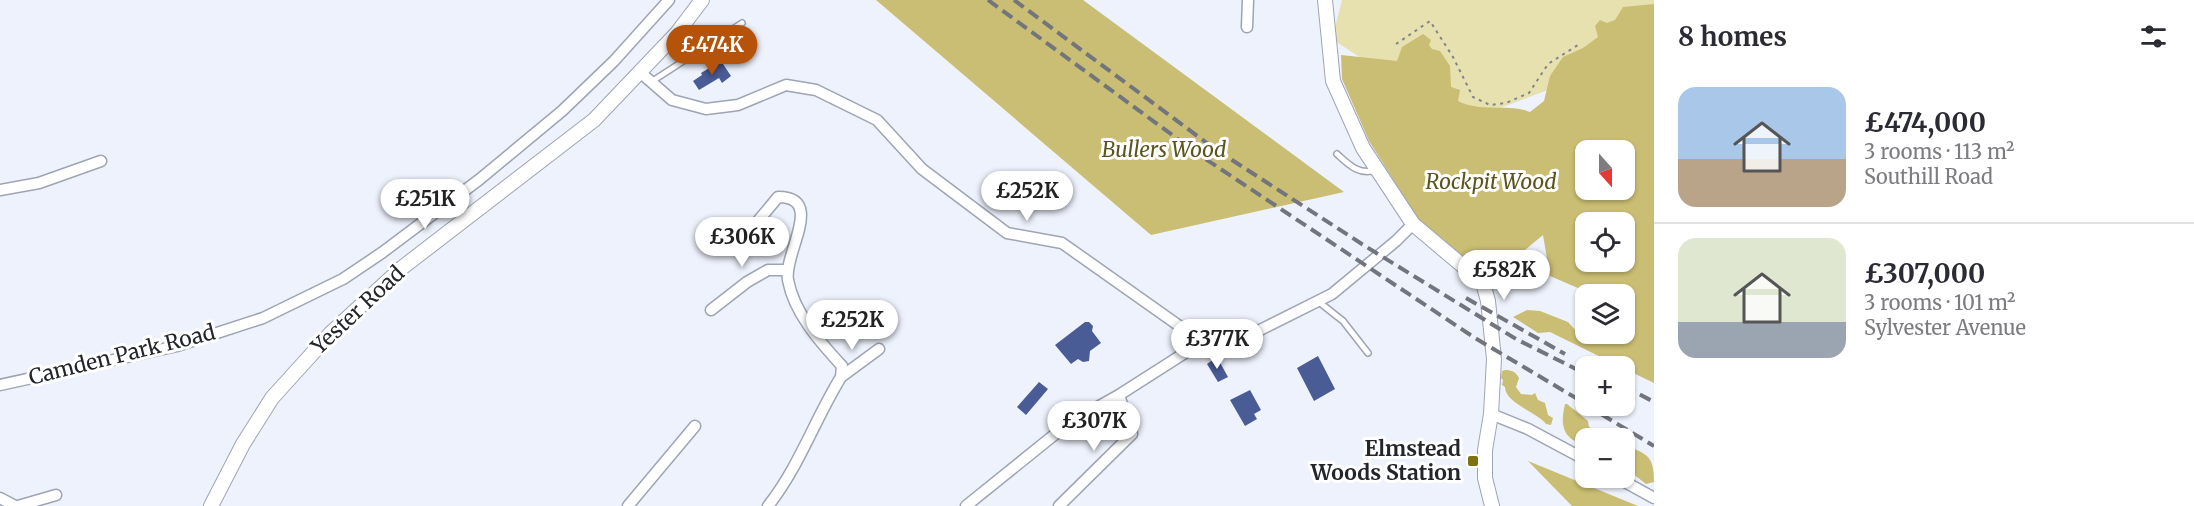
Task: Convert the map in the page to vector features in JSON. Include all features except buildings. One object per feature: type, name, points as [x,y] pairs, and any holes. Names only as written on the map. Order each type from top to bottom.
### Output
[{"type":"street","name":"Camden Park Road","points":[[0,385],[177,346],[263,318],[343,279],[480,179],[562,111],[614,61],[669,0]]},
{"type":"street","name":"Yester Road","points":[[211,506],[243,444],[272,398],[330,334],[403,267],[594,120],[646,77],[702,0]]},
{"type":"street","points":[[1247,27],[1248,0]]},
{"type":"street","points":[[1325,0],[1333,81],[1362,148],[1413,224],[1483,283],[1488,301],[1494,359],[1491,414],[1485,450],[1485,478],[1492,506]]},
{"type":"street","points":[[646,77],[672,100],[706,110],[738,105],[786,85],[816,90],[877,120],[922,169],[1007,233],[1062,243],[1202,342]]},
{"type":"street","points":[[0,190],[39,183],[101,161]]},
{"type":"street","points":[[758,221],[778,197],[789,197],[797,203],[801,211],[802,223],[794,241],[788,270],[787,278],[792,297],[809,326],[842,366],[841,377],[781,489],[768,506]]},
{"type":"street","points":[[966,506],[1069,423],[1119,395],[1202,342],[1260,330],[1332,294],[1413,224]]},
{"type":"street","points":[[711,310],[747,282],[768,270],[788,270]]},
{"type":"street","points":[[841,377],[879,349]]},
{"type":"street","points":[[1059,506],[1132,434],[1119,395]]},
{"type":"street","points":[[1491,414],[1528,429],[1575,454]]},
{"type":"street","points":[[628,506],[694,426]]},
{"type":"street","points":[[1635,488],[1654,498]]},
{"type":"street","points":[[0,498],[17,506],[56,495]]},
{"type":"lane","points":[[646,77],[742,23]]},
{"type":"lane","points":[[1337,154],[1359,171],[1377,170]]},
{"type":"lane","points":[[1318,301],[1343,321],[1368,353]]},
{"type":"path","points":[[1396,44],[1430,21],[1453,57],[1473,97],[1490,105],[1506,103],[1529,93],[1548,64],[1578,45]]},
{"type":"shaded area","points":[[1342,0],[1654,0],[1654,50],[1460,123],[1332,39]]},
{"type":"green space","name":"Bullers Wood","points":[[876,0],[1083,0],[1344,192],[1151,235]]},
{"type":"green space","name":"Rockpit Wood","points":[[1654,4],[1654,383],[1635,374],[1635,356],[1599,356],[1550,332],[1538,333],[1513,317],[1527,310],[1540,311],[1568,322],[1575,330],[1575,344],[1635,344],[1635,284],[1575,284],[1575,287],[1550,276],[1543,235],[1490,279],[1418,219],[1369,141],[1342,79],[1341,55],[1397,61],[1402,47],[1423,34],[1431,40],[1429,45],[1432,49],[1440,51],[1450,66],[1451,87],[1460,90],[1458,101],[1476,107],[1513,108],[1530,112],[1544,101],[1550,76],[1563,57],[1583,48],[1598,37],[1595,26],[1600,20],[1607,23],[1615,20],[1623,7]]},
{"type":"green space","points":[[1510,370],[1518,376],[1516,387],[1521,394],[1535,393],[1538,400],[1545,403],[1548,415],[1553,418],[1551,425],[1546,424],[1510,398],[1502,385],[1502,371]]},
{"type":"green space","points":[[1565,404],[1567,404],[1575,410],[1575,416],[1582,416],[1588,421],[1591,428],[1575,428],[1575,441],[1566,433],[1563,419]]},
{"type":"green space","points":[[1635,450],[1648,457],[1653,467],[1654,482],[1646,484],[1635,475]]},
{"type":"green space","points":[[1528,461],[1575,480],[1575,488],[1594,488],[1638,506],[1572,506]]},
{"type":"railway","points":[[988,0],[1201,156],[1475,338],[1575,397]]},
{"type":"railway","points":[[1014,0],[1215,149],[1365,246],[1516,339],[1575,368]]},
{"type":"railway","points":[[1466,298],[1565,354]]},
{"type":"railway","points":[[1635,392],[1654,402]]},
{"type":"railway","points":[[1604,416],[1654,446]]},
{"type":"place","name":"Elmstead Woods Station","points":[[1473,461]]}]
